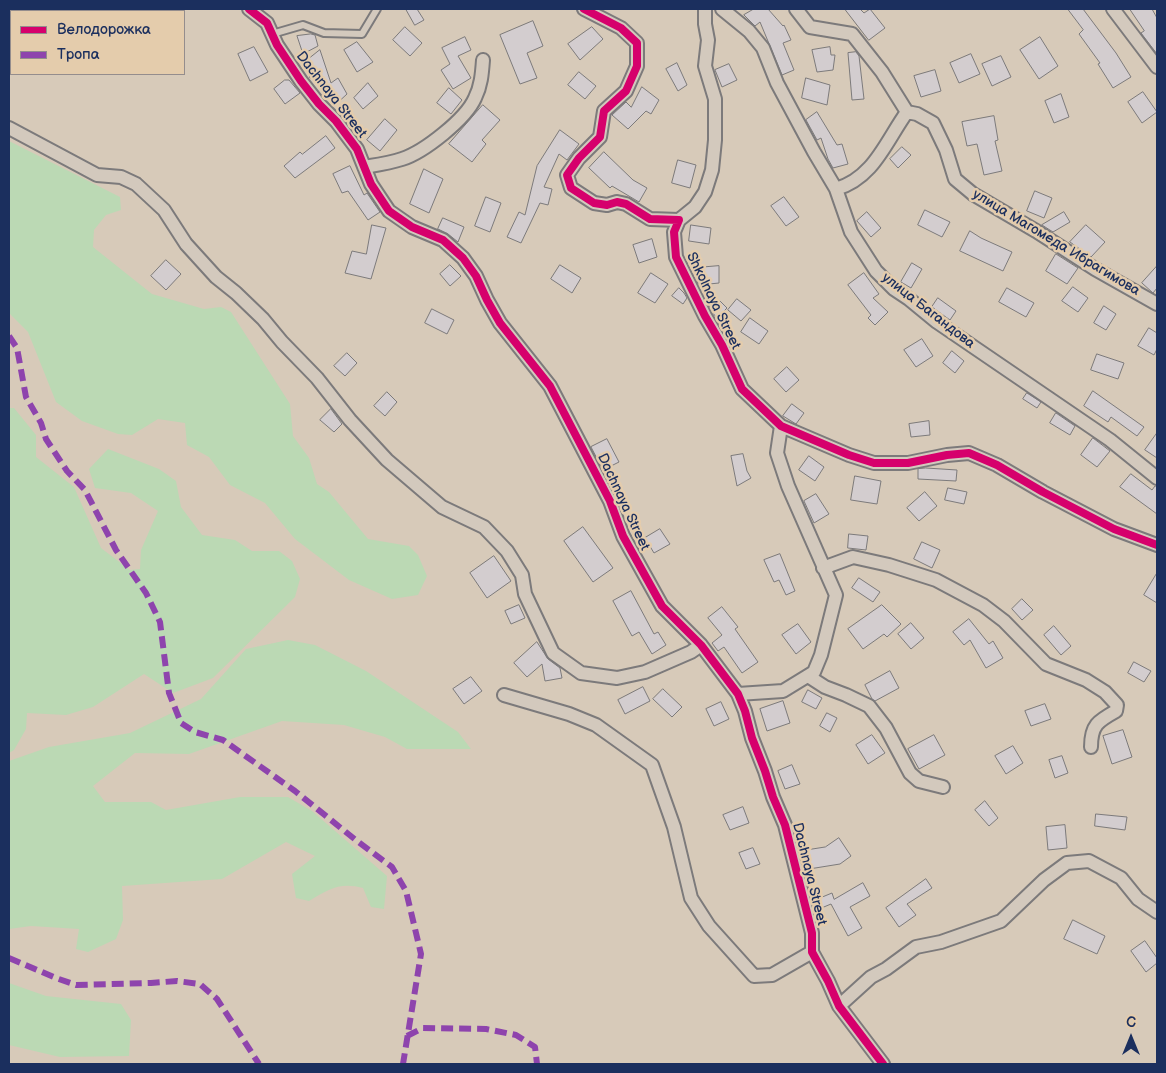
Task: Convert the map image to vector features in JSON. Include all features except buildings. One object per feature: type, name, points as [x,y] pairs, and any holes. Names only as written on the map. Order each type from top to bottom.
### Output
[{"type":"street","name":"Dachnaya Street","points":[[249,9],[267,23],[277,45],[301,81],[319,104],[336,121],[357,149],[371,184],[389,211],[412,227],[443,240],[463,258],[476,276],[500,323],[550,386],[610,501],[623,536],[662,606],[701,645],[738,694],[773,797],[785,825],[812,933],[812,952],[839,1006],[883,1064]]},
{"type":"street","points":[[584,9],[621,28],[637,43],[637,66],[626,92],[604,110],[600,136],[579,158],[567,175],[571,188],[594,203],[607,205],[617,202],[626,204],[650,219],[679,220],[695,208],[705,192],[712,170],[715,140],[715,99],[705,66],[708,40],[705,9]]},
{"type":"street","name":"улица Багандова","points":[[722,9],[749,31],[763,48],[777,83],[836,189],[851,232],[876,271],[894,289],[970,345],[998,362],[1054,404],[1110,440],[1157,478]]},
{"type":"street","points":[[796,9],[810,27],[852,34],[882,72],[907,112],[875,163],[862,176],[849,185],[836,189]]},
{"type":"street","points":[[1113,9],[1157,67]]},
{"type":"street","points":[[364,167],[401,160],[419,152],[445,134],[474,100],[481,82],[484,60]]},
{"type":"street","name":"улица Магомеда Ибрагимова","points":[[907,112],[917,114],[933,123],[946,150],[955,179],[973,194],[1095,269],[1157,304]]},
{"type":"street","points":[[9,128],[97,175],[121,177],[136,184],[164,210],[186,244],[216,277],[236,293],[262,319],[317,378],[350,420],[387,460],[442,507],[484,527],[507,551],[522,575],[525,594],[553,653],[581,673],[617,678],[645,672],[691,652],[701,645]]},
{"type":"street","name":"Shkolnaya Street","points":[[679,220],[674,232],[676,257],[705,316],[722,345],[742,389],[782,426],[849,455],[874,463],[908,463],[947,454],[969,453],[997,465],[1043,492],[1114,529],[1157,545]]},
{"type":"street","points":[[738,694],[783,691],[814,672],[821,654],[836,595],[788,486],[777,453],[782,426]]},
{"type":"street","points":[[823,568],[853,556],[936,580],[983,605],[1004,621],[1046,664],[1086,680],[1106,692],[1117,705],[1116,711],[1098,721],[1091,736],[1090,747]]},
{"type":"street","points":[[808,676],[825,687],[846,694],[869,706],[886,728],[910,773],[919,781],[943,788]]},
{"type":"street","points":[[504,695],[569,714],[596,725],[652,765],[674,827],[691,898],[709,926],[754,976],[772,975],[812,952]]},
{"type":"street","points":[[839,1006],[871,977],[886,969],[916,947],[941,942],[1001,921],[1044,880],[1067,863],[1089,861],[1121,878],[1138,899],[1157,912]]},
{"type":"lane","points":[[272,34],[303,25],[324,33],[362,34],[376,9]]},
{"type":"green space","points":[[9,141],[120,197],[121,210],[106,215],[94,230],[93,247],[152,294],[204,309],[221,307],[231,312],[290,404],[293,436],[309,458],[317,484],[329,492],[368,539],[409,546],[418,555],[427,576],[418,595],[392,599],[349,580],[295,539],[265,503],[230,485],[209,457],[187,445],[185,423],[158,419],[132,435],[118,434],[82,421],[56,402],[28,332],[9,313]]},
{"type":"green space","points":[[9,408],[14,408],[36,435],[36,457],[74,487],[101,548],[130,570],[140,569],[141,550],[158,511],[131,493],[95,488],[89,469],[108,449],[159,469],[176,481],[181,507],[202,535],[235,540],[252,551],[279,551],[292,561],[300,579],[295,597],[213,678],[173,693],[144,674],[93,707],[66,715],[27,713],[26,729],[14,750],[9,753]]},
{"type":"green space","points":[[288,640],[315,645],[366,671],[458,732],[471,749],[407,749],[385,737],[344,725],[282,721],[189,754],[135,753],[93,786],[105,802],[151,802],[166,810],[240,797],[288,797],[312,811],[387,876],[384,909],[371,907],[363,888],[355,886],[341,886],[309,901],[296,898],[292,874],[315,856],[286,842],[222,879],[122,886],[123,920],[116,939],[88,952],[76,949],[79,929],[31,926],[9,929],[9,761],[49,747],[130,733],[201,699],[246,649]]},
{"type":"green space","points":[[9,983],[46,996],[121,1004],[131,1020],[129,1056],[60,1057],[9,1045]]},
{"type":"marked path","points":[[9,336],[17,348],[26,397],[41,423],[46,439],[67,471],[85,490],[116,550],[146,593],[160,622],[169,693],[181,723],[195,732],[223,740],[295,791],[392,867],[406,891],[421,954],[403,1064]]},
{"type":"marked path","points":[[9,958],[76,985],[177,981],[200,984],[217,999],[259,1064]]},
{"type":"marked path","points":[[407,1036],[423,1028],[486,1029],[516,1035],[535,1047],[537,1064]]},
{"type":"cycle path","points":[[249,9],[267,23],[277,45],[301,81],[319,104],[336,121],[357,149],[371,184],[389,211],[412,227],[443,240],[463,258],[476,276],[500,323],[550,386],[610,501],[623,536],[662,606],[701,645],[738,694],[773,797],[785,825],[812,933],[812,952],[839,1006],[883,1064]]},
{"type":"cycle path","points":[[584,9],[621,28],[637,43],[637,66],[626,91],[604,111],[600,137],[579,158],[567,175],[571,188],[594,203],[607,205],[617,202],[626,204],[650,219],[679,220],[674,232],[676,257],[705,316],[722,345],[742,389],[781,426],[849,455],[874,463],[908,463],[947,455],[969,453],[997,465],[1043,492],[1114,529],[1157,545]]}]
